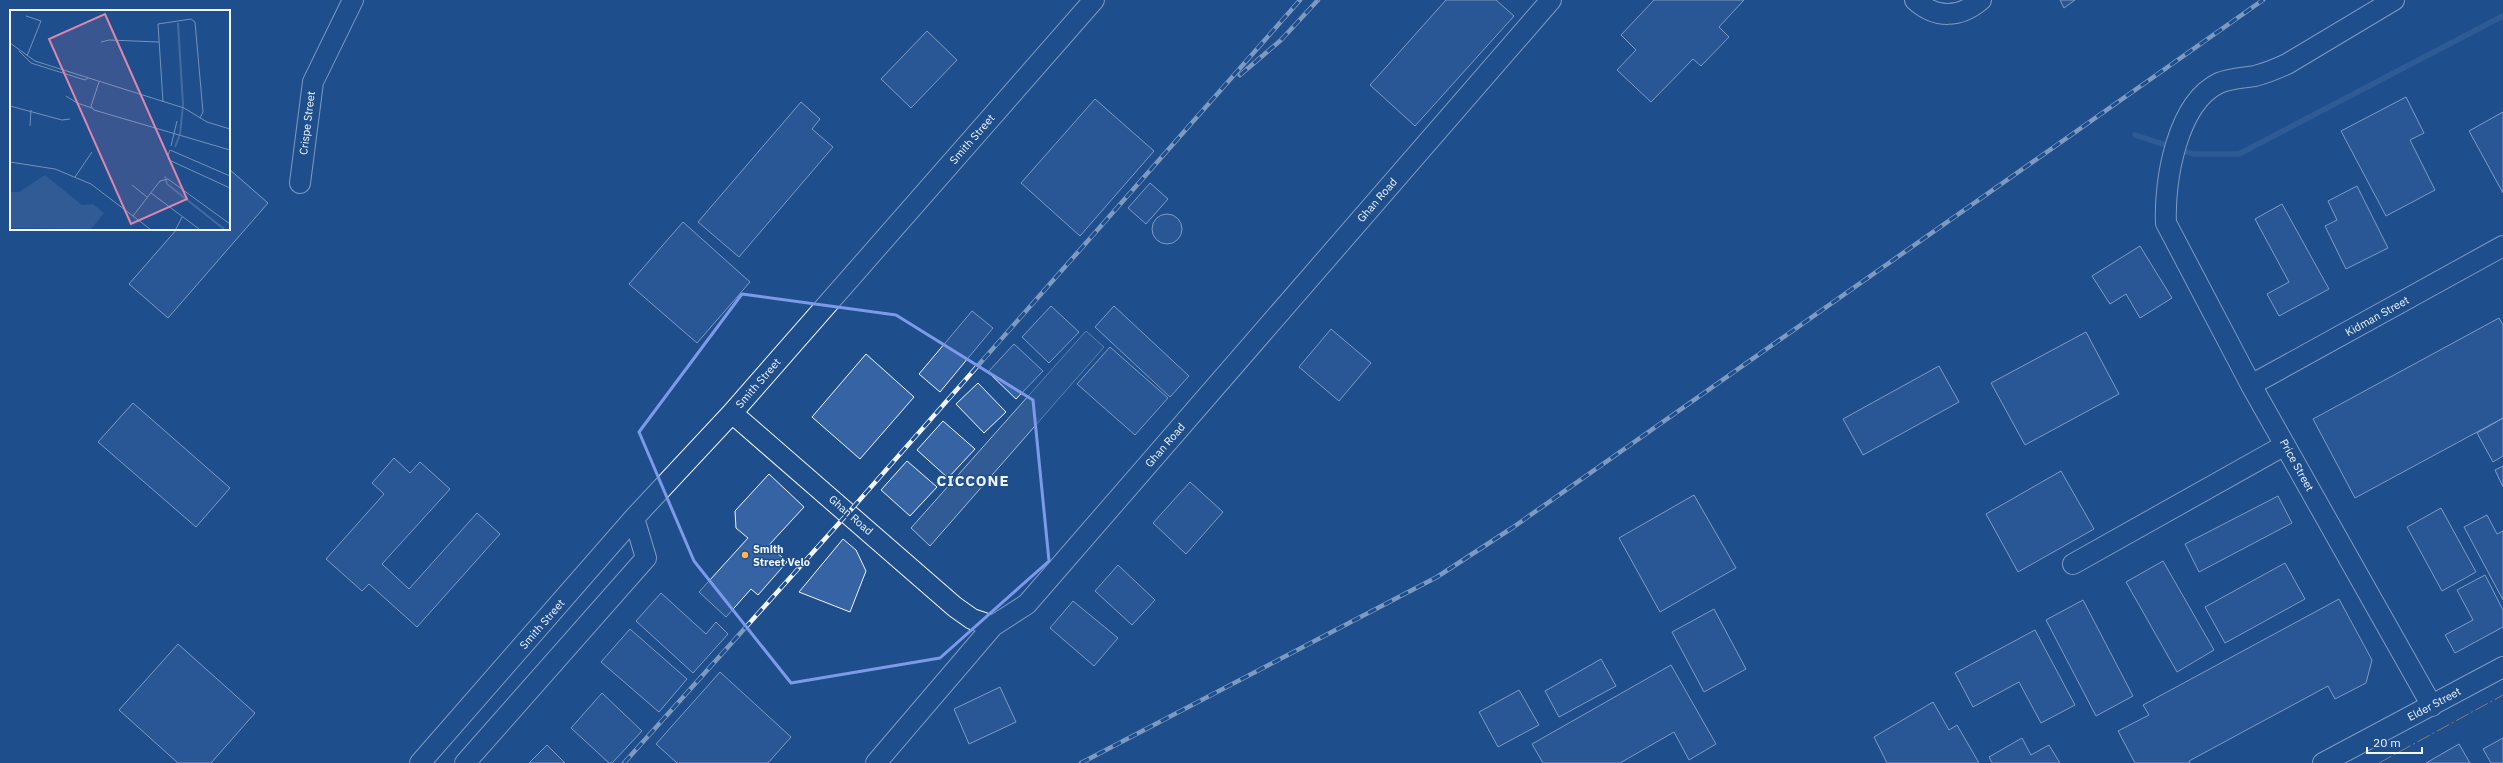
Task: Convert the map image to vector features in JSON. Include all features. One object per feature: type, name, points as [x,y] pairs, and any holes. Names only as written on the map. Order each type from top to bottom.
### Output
[{"type":"street","name":"Crispe Street","points":[[300,183],[312,82],[353,0]]},
{"type":"street","name":"Smith Street","points":[[420,763],[634,518],[732,412],[1094,0]]},
{"type":"street","name":"Ghan Road","points":[[732,412],[955,607],[972,619],[994,626],[1027,604],[1550,0]]},
{"type":"street","points":[[1915,0],[1928,10],[1943,14],[1956,14],[1971,8],[1980,0]]},
{"type":"street","name":"Price Street","points":[[2394,0],[2286,64],[2262,74],[2220,83],[2207,90],[2184,123],[2173,158],[2168,178],[2166,223],[2285,445],[2432,706]]},
{"type":"street","name":"Kidman Street","points":[[2252,385],[2503,246]]},
{"type":"street","points":[[2073,564],[2285,445]]},
{"type":"street","points":[[465,763],[646,558],[634,518]]},
{"type":"street","points":[[876,763],[994,626]]},
{"type":"street","name":"Elder Street","points":[[2323,763],[2503,667]]},
{"type":"highlighted area","points":[[742,294],[896,315],[1033,400],[1049,561],[940,658],[791,683],[694,561],[639,432]]},
{"type":"shaded area","points":[[1086,331],[1104,347],[930,546],[911,528]]},
{"type":"building","points":[[1446,0],[1496,0],[1514,16],[1415,126],[1370,85]]},
{"type":"building","points":[[1654,0],[1744,0],[1719,27],[1729,37],[1701,66],[1693,59],[1651,102],[1617,70],[1636,50],[1621,35]]},
{"type":"building","points":[[2060,0],[2075,0],[2064,8]]},
{"type":"building","points":[[927,31],[957,60],[911,108],[881,79]]},
{"type":"building","points":[[2406,97],[2424,133],[2410,140],[2435,190],[2386,216],[2341,131]]},
{"type":"building","points":[[1095,99],[1154,151],[1080,236],[1021,183]]},
{"type":"building","points":[[801,102],[820,119],[812,129],[833,147],[739,257],[698,222]]},
{"type":"building","points":[[2503,112],[2503,193],[2469,131]]},
{"type":"building","points":[[230,170],[268,203],[168,318],[129,284],[176,230],[230,230]]},
{"type":"building","points":[[1150,183],[1168,199],[1146,224],[1128,208]]},
{"type":"building","points":[[2357,186],[2388,248],[2346,269],[2325,226],[2337,220],[2328,201]]},
{"type":"building","points":[[2282,204],[2329,289],[2279,316],[2267,294],[2289,282],[2255,219]]},
{"type":"building","points":[[1167,214],[1173,215],[1181,223],[1181,235],[1173,243],[1167,244],[1161,243],[1153,235],[1152,229],[1153,223],[1161,215]]},
{"type":"building","points":[[683,222],[750,282],[697,343],[629,284]]},
{"type":"building","points":[[2140,246],[2172,298],[2140,318],[2126,294],[2110,304],[2092,276]]},
{"type":"building","points":[[1051,306],[1079,332],[1049,363],[1022,337]]},
{"type":"building","points":[[1114,306],[1189,376],[1170,397],[1095,327]]},
{"type":"building","points":[[972,311],[993,328],[940,392],[919,374]]},
{"type":"building","points":[[2499,318],[2503,325],[2503,418],[2355,498],[2313,419]]},
{"type":"building","points":[[1331,329],[1371,363],[1339,401],[1299,367]]},
{"type":"building","points":[[2086,332],[2119,394],[2025,445],[1991,383]]},
{"type":"building","points":[[1014,344],[1043,371],[1016,399],[988,372]]},
{"type":"building","points":[[1110,347],[1168,398],[1135,435],[1077,384]]},
{"type":"building","points":[[866,354],[914,397],[860,459],[812,417]]},
{"type":"building","points":[[1939,366],[1959,402],[1863,455],[1843,419]]},
{"type":"building","points":[[978,383],[1006,412],[984,433],[956,404]]},
{"type":"building","points":[[133,403],[230,488],[196,527],[98,442]]},
{"type":"building","points":[[2503,418],[2503,456],[2493,462],[2477,433]]},
{"type":"building","points":[[943,421],[975,449],[948,478],[917,450]]},
{"type":"building","points":[[394,458],[410,473],[420,462],[450,489],[382,564],[409,589],[477,513],[500,534],[417,627],[369,584],[362,591],[326,559],[384,494],[372,483]]},
{"type":"building","points":[[907,461],[937,487],[910,516],[881,490]]},
{"type":"building","points":[[2503,466],[2503,487],[2495,470]]},
{"type":"building","points":[[2061,471],[2094,529],[2018,572],[1986,514]]},
{"type":"building","points":[[769,474],[804,507],[769,545],[787,562],[758,595],[751,589],[726,617],[699,592],[748,538],[736,528],[735,511]]},
{"type":"building","points":[[1190,482],[1223,512],[1186,554],[1153,523]]},
{"type":"building","points":[[1694,495],[1736,568],[1660,612],[1619,538]]},
{"type":"building","points":[[2278,496],[2292,523],[2199,572],[2185,544]]},
{"type":"building","points":[[2441,508],[2476,572],[2442,591],[2407,527]]},
{"type":"building","points":[[2487,515],[2497,534],[2503,531],[2503,600],[2464,527]]},
{"type":"building","points":[[843,539],[856,550],[866,571],[850,612],[799,592]]},
{"type":"building","points":[[2163,561],[2214,650],[2177,672],[2126,582]]},
{"type":"building","points":[[2285,563],[2305,599],[2225,643],[2205,607]]},
{"type":"building","points":[[1118,565],[1155,600],[1132,625],[1095,591]]},
{"type":"building","points":[[2485,575],[2503,610],[2503,627],[2455,653],[2445,635],[2473,620],[2457,590]]},
{"type":"building","points":[[661,593],[706,634],[716,622],[728,634],[693,673],[636,621]]},
{"type":"building","points":[[2339,599],[2372,660],[2366,683],[2335,699],[2328,686],[2189,761],[2190,763],[2135,763],[2118,731],[2149,715],[2143,705]]},
{"type":"building","points":[[2083,600],[2133,696],[2096,716],[2046,620]]},
{"type":"building","points":[[1073,601],[1118,638],[1094,666],[1050,628]]},
{"type":"building","points":[[1714,609],[1746,669],[1704,692],[1672,632]]},
{"type":"building","points":[[630,629],[687,679],[659,712],[601,662]]},
{"type":"building","points":[[2035,630],[2075,705],[2041,723],[2019,682],[1973,707],[1955,673]]},
{"type":"building","points":[[178,644],[255,713],[211,763],[178,763],[119,710]]},
{"type":"building","points":[[1601,659],[1616,686],[1559,717],[1545,691]]},
{"type":"building","points":[[1671,665],[1716,744],[1689,760],[1674,732],[1620,763],[1543,763],[1532,744]]},
{"type":"building","points":[[720,672],[791,737],[768,763],[677,763],[656,744]]},
{"type":"building","points":[[1000,687],[1016,722],[969,744],[954,709]]},
{"type":"building","points":[[1519,690],[1539,725],[1498,747],[1479,712]]},
{"type":"building","points":[[602,693],[642,731],[612,763],[609,763],[571,728]]},
{"type":"building","points":[[1933,702],[1949,730],[1957,725],[1979,763],[1887,763],[1874,737]]},
{"type":"building","points":[[2022,738],[2031,755],[2049,745],[2060,763],[1992,763],[1989,757]]},
{"type":"building","points":[[2503,738],[2503,763],[2491,763],[2483,749]]},
{"type":"building","points":[[2459,744],[2470,763],[2426,763]]},
{"type":"building","points":[[547,745],[565,763],[529,763]]},
{"type":"waterway","points":[[2135,135],[2193,154],[2239,154],[2503,16]]},
{"type":"railway","points":[[624,763],[849,512],[1300,0]]},
{"type":"railway","points":[[1240,75],[1281,40],[1318,0]]},
{"type":"railway","points":[[1081,763],[1437,577],[1512,528],[2263,0]]},
{"type":"power","points":[[2379,763],[2503,695]]},
{"type":"place","name":"Smith Street Velo","points":[[745,555]]},
{"type":"district","name":"CICCONE","points":[[973,481]]}]
